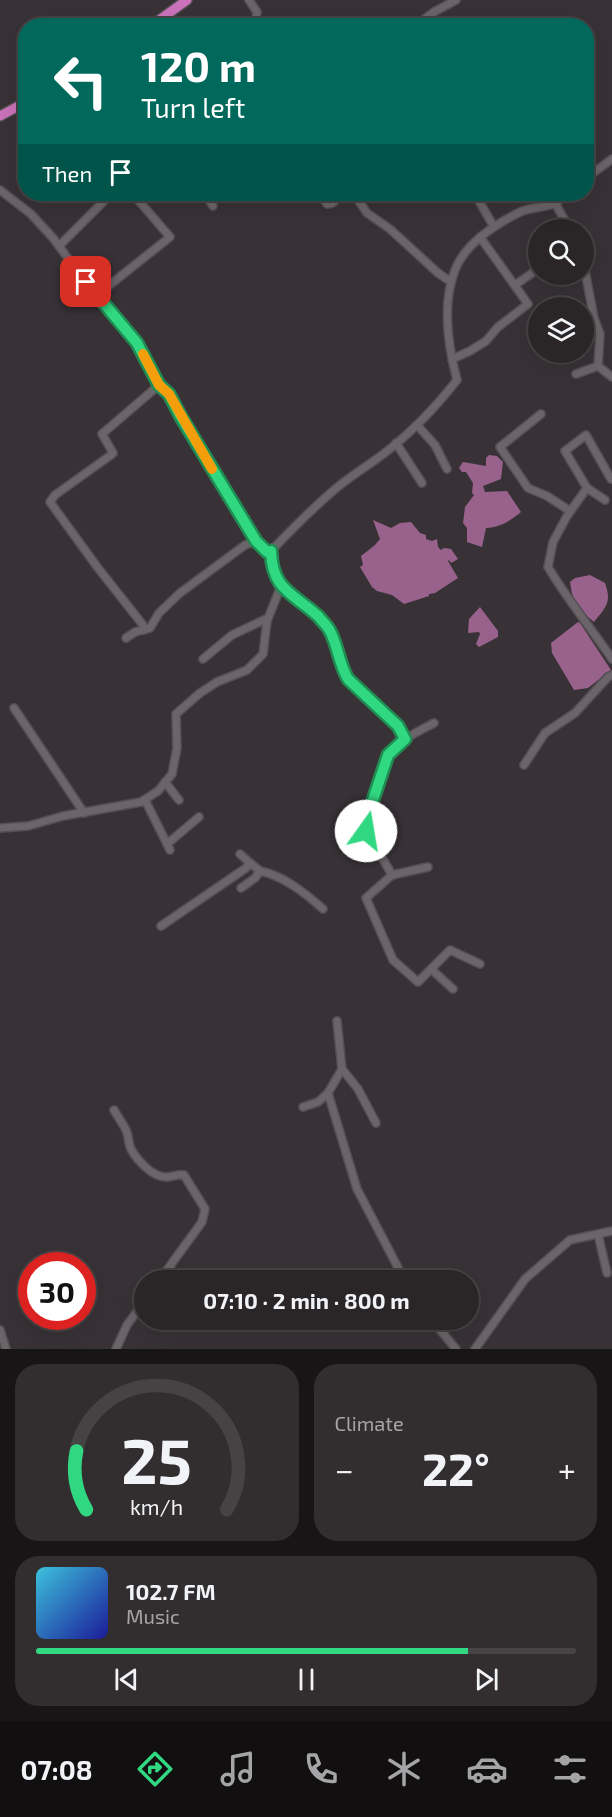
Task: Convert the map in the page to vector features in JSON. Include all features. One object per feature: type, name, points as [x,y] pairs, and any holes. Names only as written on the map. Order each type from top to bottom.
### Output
[{"type":"highway","points":[[162,18],[187,0]]},
{"type":"highway","points":[[0,116],[18,106]]},
{"type":"street","points":[[249,0],[257,12],[256,18]]},
{"type":"street","points":[[426,18],[456,0]]},
{"type":"street","points":[[594,172],[612,159]]},
{"type":"street","points":[[1,193],[31,214],[137,343],[159,385],[169,394],[256,541],[267,552],[271,551]]},
{"type":"street","points":[[59,246],[104,201]]},
{"type":"street","points":[[97,295],[170,237],[139,201]]},
{"type":"street","points":[[210,201],[213,206]]},
{"type":"street","points":[[359,201],[367,213],[390,229],[451,282]]},
{"type":"street","points":[[478,201],[494,227]]},
{"type":"street","points":[[405,739],[398,726],[348,679],[330,630],[281,586],[273,570],[271,551],[334,489],[417,425],[456,380],[448,316],[451,282],[461,259],[480,237],[494,227],[521,212],[557,201]]},
{"type":"street","points":[[555,203],[564,219]]},
{"type":"street","points":[[452,359],[486,341],[498,327],[528,304],[480,237]]},
{"type":"street","points":[[515,285],[528,276]]},
{"type":"street","points":[[588,285],[594,318],[600,334],[598,366]]},
{"type":"street","points":[[576,374],[598,366]]},
{"type":"street","points":[[598,366],[612,377]]},
{"type":"street","points":[[144,630],[143,625],[50,502],[55,495],[113,453],[102,434],[159,385]]},
{"type":"street","points":[[541,414],[500,447],[528,488],[547,496],[570,511]]},
{"type":"street","points":[[417,425],[435,445],[447,469]]},
{"type":"street","points":[[605,500],[587,488],[565,451],[586,435],[611,479]]},
{"type":"street","points":[[396,443],[422,483]]},
{"type":"street","points":[[587,488],[570,511],[553,542],[548,567],[562,591],[612,659]]},
{"type":"street","points":[[126,638],[135,632],[150,628],[159,613],[180,593],[245,545],[256,541]]},
{"type":"street","points":[[0,828],[27,826],[141,802],[158,791],[172,774],[177,748],[176,714],[217,682],[247,670],[263,654],[268,618],[281,586]]},
{"type":"street","points":[[203,659],[232,635],[268,618]]},
{"type":"street","points":[[524,765],[545,733],[575,713],[612,675]]},
{"type":"street","points":[[15,708],[84,813]]},
{"type":"street","points":[[392,875],[366,831],[371,806],[388,755],[405,739],[434,723]]},
{"type":"street","points":[[165,782],[178,800]]},
{"type":"street","points":[[145,800],[169,847],[199,817]]},
{"type":"street","points":[[240,854],[260,871],[274,874],[306,894],[323,909]]},
{"type":"street","points":[[161,926],[250,863]]},
{"type":"street","points":[[428,867],[392,875],[366,898],[393,960],[418,982],[450,950],[480,964]]},
{"type":"street","points":[[241,888],[255,878],[260,871]]},
{"type":"street","points":[[431,969],[453,988]]},
{"type":"street","points":[[337,1021],[342,1069],[358,1089],[376,1123]]},
{"type":"street","points":[[303,1107],[318,1102],[328,1093],[342,1069]]},
{"type":"street","points":[[328,1093],[357,1188],[399,1270]]},
{"type":"street","points":[[114,1110],[126,1130],[129,1147],[140,1161],[152,1172],[167,1178],[178,1174],[184,1175],[205,1209],[202,1222],[169,1268]]},
{"type":"street","points":[[474,1349],[525,1279],[570,1240],[612,1232]]},
{"type":"street","points":[[598,1234],[607,1273]]},
{"type":"street","points":[[116,1349],[134,1316]]},
{"type":"street","points":[[0,1330],[6,1349]]},
{"type":"street","points":[[440,1330],[456,1349]]},
{"type":"shaded area","points":[[489,455],[497,456],[503,462],[501,479],[483,486],[485,492],[507,491],[521,512],[505,523],[486,528],[482,547],[467,542],[467,528],[463,523],[465,507],[474,495],[472,493],[473,483],[466,472],[462,472],[459,468],[463,462],[486,466],[486,458]]},
{"type":"shaded area","points":[[373,520],[391,528],[400,523],[411,522],[420,533],[426,535],[426,539],[432,541],[437,539],[441,550],[451,549],[458,559],[451,563],[448,561],[458,578],[429,596],[404,604],[392,595],[377,591],[360,567],[363,565],[361,556],[380,539]]},
{"type":"shaded area","points":[[590,575],[605,583],[608,595],[605,608],[594,622],[577,605],[570,582],[575,578]]},
{"type":"shaded area","points":[[480,607],[498,631],[498,637],[479,647],[476,644],[479,632],[468,633],[469,619]]},
{"type":"shaded area","points":[[578,622],[611,670],[588,688],[574,690],[552,653],[551,643]]},
{"type":"slow traffic","points":[[143,354],[159,385],[169,394],[212,469]]},
{"type":"route","points":[[86,282],[137,343],[159,385],[169,394],[256,541],[267,552],[271,551],[273,570],[281,586],[322,620],[330,630],[348,679],[398,726],[405,739],[388,755],[371,806],[366,831]]}]
